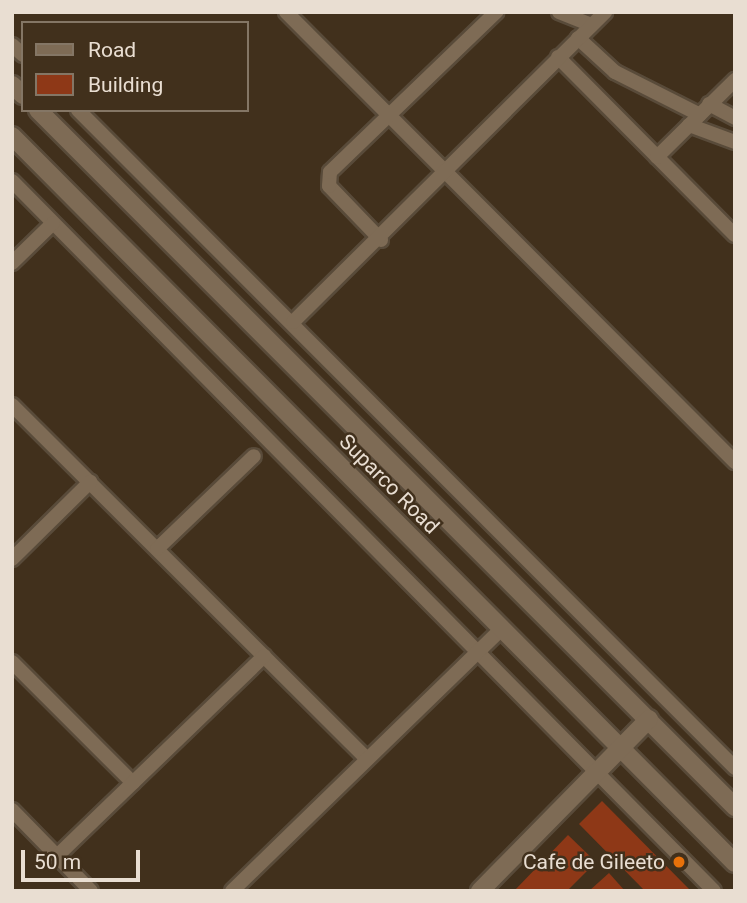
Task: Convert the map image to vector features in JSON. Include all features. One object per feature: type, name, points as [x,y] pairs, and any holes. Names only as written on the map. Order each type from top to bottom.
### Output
[{"type":"main road","name":"Suparco Road","points":[[39,112],[735,807]]},
{"type":"main road","name":"Suparco Road","points":[[12,136],[735,863]]},
{"type":"main road","points":[[480,891],[649,719]]},
{"type":"street","points":[[286,12],[444,174],[735,462]]},
{"type":"street","points":[[381,240],[327,179],[334,166],[496,12]]},
{"type":"street","points":[[559,12],[592,25]]},
{"type":"street","points":[[293,322],[381,240],[605,12]]},
{"type":"street","points":[[578,38],[615,72],[699,114],[735,142]]},
{"type":"street","points":[[558,57],[735,235]]},
{"type":"street","points":[[657,157],[735,80]]},
{"type":"street","points":[[80,112],[293,322],[735,768]]},
{"type":"street","points":[[699,114],[735,118]]},
{"type":"street","points":[[12,181],[475,654],[713,891]]},
{"type":"street","points":[[12,263],[53,223]]},
{"type":"street","points":[[12,405],[367,759]]},
{"type":"street","points":[[12,428],[23,416]]},
{"type":"street","points":[[157,549],[254,456]]},
{"type":"street","points":[[12,559],[90,482]]},
{"type":"street","points":[[232,891],[501,629]]},
{"type":"street","points":[[57,856],[264,656]]},
{"type":"street","points":[[12,662],[133,783]]},
{"type":"street","points":[[12,810],[91,891]]},
{"type":"building","points":[[602,801],[691,891],[645,891],[579,824]]},
{"type":"building","points":[[568,835],[596,862],[567,891],[514,891]]},
{"type":"building","points":[[609,873],[625,891],[589,891]]},
{"type":"place","name":"Cafe de Gileeto","points":[[679,862]]}]
